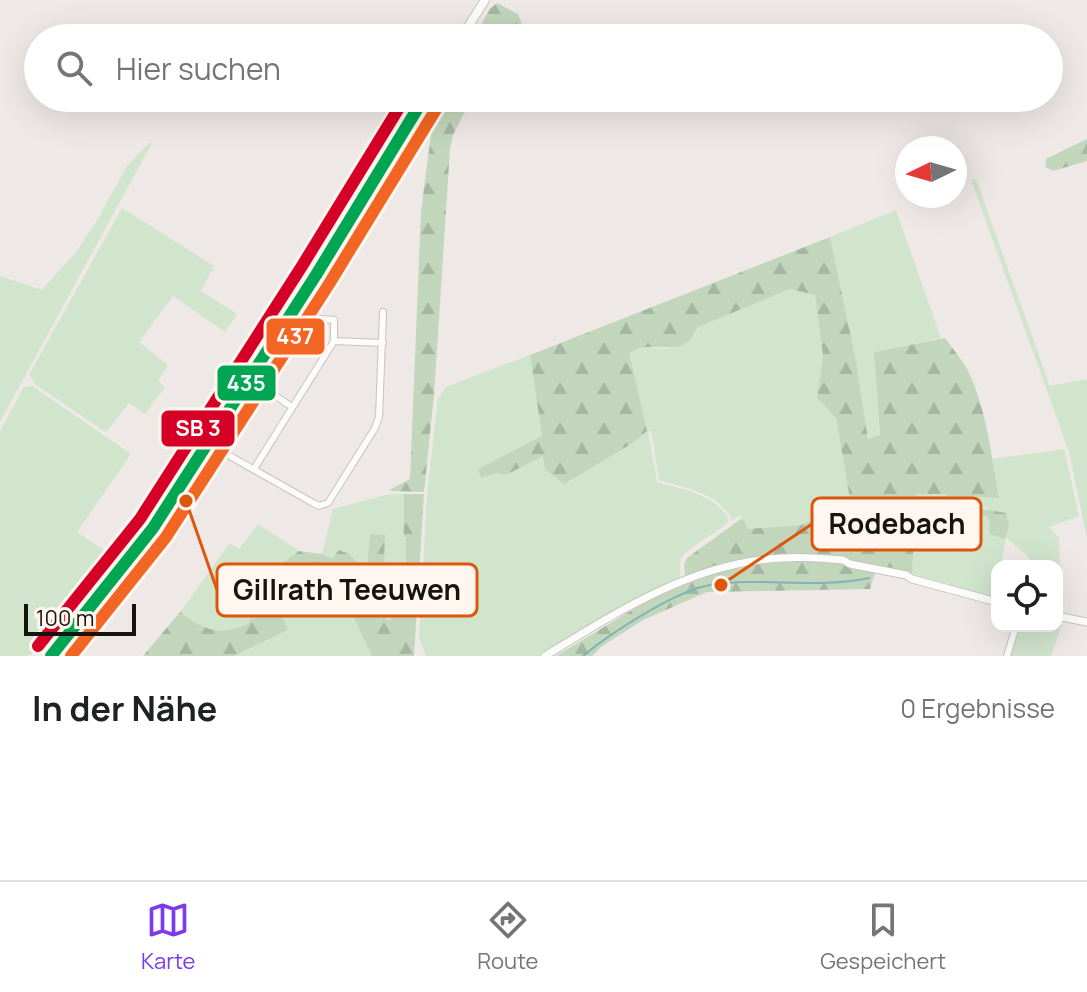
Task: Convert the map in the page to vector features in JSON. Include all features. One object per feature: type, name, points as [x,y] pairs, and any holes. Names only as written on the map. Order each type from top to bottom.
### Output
[{"type":"main road","points":[[470,24],[485,0]]},
{"type":"main road","points":[[51,656],[153,528],[250,379],[415,112]]},
{"type":"street","points":[[221,451],[319,506],[328,503],[379,417],[383,312]]},
{"type":"street","points":[[254,469],[334,341],[334,320],[310,318]]},
{"type":"street","points":[[334,341],[383,343]]},
{"type":"street","points":[[250,379],[292,407]]},
{"type":"street","points":[[545,656],[680,581],[738,563],[778,558],[843,560],[991,600]]},
{"type":"street","points":[[1063,617],[1087,622]]},
{"type":"street","points":[[1007,656],[1014,632]]},
{"type":"green space","points":[[497,3],[518,14],[522,24],[481,24]]},
{"type":"green space","points":[[421,112],[423,112],[347,235]]},
{"type":"green space","points":[[427,112],[465,112],[453,135],[450,149],[434,395],[424,492],[389,490],[410,479],[421,211],[431,134],[418,126]]},
{"type":"green space","points":[[1087,139],[1087,161],[1053,171],[1045,167],[1046,159]]},
{"type":"green space","points":[[152,143],[0,422],[0,276],[42,290],[76,252],[127,166]]},
{"type":"green space","points":[[976,179],[1050,386],[1087,379],[1087,538],[1069,452],[971,180]]},
{"type":"green space","points":[[122,208],[214,266],[201,291],[237,314],[225,332],[173,296],[139,342],[168,365],[158,380],[165,387],[145,414],[129,403],[106,432],[36,385],[29,375]]},
{"type":"green space","points":[[896,210],[941,338],[874,352],[880,436],[868,439],[856,361],[830,237]]},
{"type":"green space","points":[[830,237],[856,361],[868,439],[880,435],[874,352],[945,338],[974,384],[988,432],[999,498],[955,496],[953,504],[1006,513],[1009,527],[1005,539],[990,534],[989,518],[983,515],[966,527],[948,518],[946,494],[916,494],[912,574],[877,567],[870,589],[707,592],[643,620],[592,656],[556,656],[649,600],[686,583],[684,565],[687,558],[742,518],[748,529],[802,525],[850,499],[836,418],[817,398],[823,355],[815,295],[790,289],[698,327],[683,344],[646,347],[629,353],[647,431],[564,484],[545,469],[543,456],[506,475],[497,473],[481,478],[478,469],[542,436],[530,355]]},
{"type":"green space","points":[[336,247],[336,251],[262,379],[261,373]]},
{"type":"green space","points":[[790,289],[815,295],[823,355],[817,398],[836,418],[850,499],[802,525],[747,530],[741,515],[732,520],[719,503],[710,498],[659,480],[651,431],[648,431],[657,482],[708,499],[724,512],[729,521],[682,557],[680,577],[630,601],[540,656],[426,656],[419,638],[427,493],[438,398],[446,387],[530,355],[542,437],[478,469],[481,478],[497,473],[506,475],[543,456],[629,353],[647,347],[666,349],[694,337],[698,327]]},
{"type":"green space","points":[[32,386],[131,454],[77,532],[114,557],[40,650],[26,656],[0,656],[0,431],[24,387]]},
{"type":"green space","points":[[1064,449],[1079,516],[1049,527],[1059,538],[1060,560],[1029,560],[1006,538],[1002,560],[991,560],[991,596],[912,574],[915,494],[946,494],[966,527],[983,515],[989,517],[1004,539],[987,508],[953,504],[955,496],[998,498],[992,459]]},
{"type":"green space","points":[[404,494],[403,597],[398,612],[388,621],[383,614],[378,588],[372,580],[322,554],[333,509],[385,495]]},
{"type":"green space","points":[[404,494],[424,494],[414,656],[372,656],[339,586],[281,613],[288,630],[234,656],[143,656],[180,612],[212,630],[228,630],[248,624],[273,570],[299,551],[322,554],[332,559],[339,550],[349,554],[367,573],[370,534],[385,535],[383,614],[389,620],[398,612],[403,597]]},
{"type":"green space","points":[[258,524],[299,551],[273,570],[248,624],[228,630],[212,630],[180,612],[230,543],[239,549]]},
{"type":"green space","points":[[385,537],[406,537],[404,593],[395,613],[388,620],[383,614]]},
{"type":"green space","points":[[340,586],[372,656],[234,656],[288,630],[280,613]]},
{"type":"green space","points":[[1016,632],[1059,632],[1051,656],[1009,656]]},
{"type":"waterway","points":[[583,656],[644,614],[680,595],[710,585],[830,583],[869,578]]},
{"type":"transit line","points":[[38,646],[140,519],[396,112]]},
{"type":"transit line","name":"435","points":[[51,656],[153,528],[316,275],[415,112]]},
{"type":"transit line","name":"437","points":[[71,656],[166,537],[329,284],[434,112]]},
{"type":"place","name":"Gillrath Teeuwen","points":[[186,501]]},
{"type":"place","name":"Rodebach","points":[[721,585]]}]
